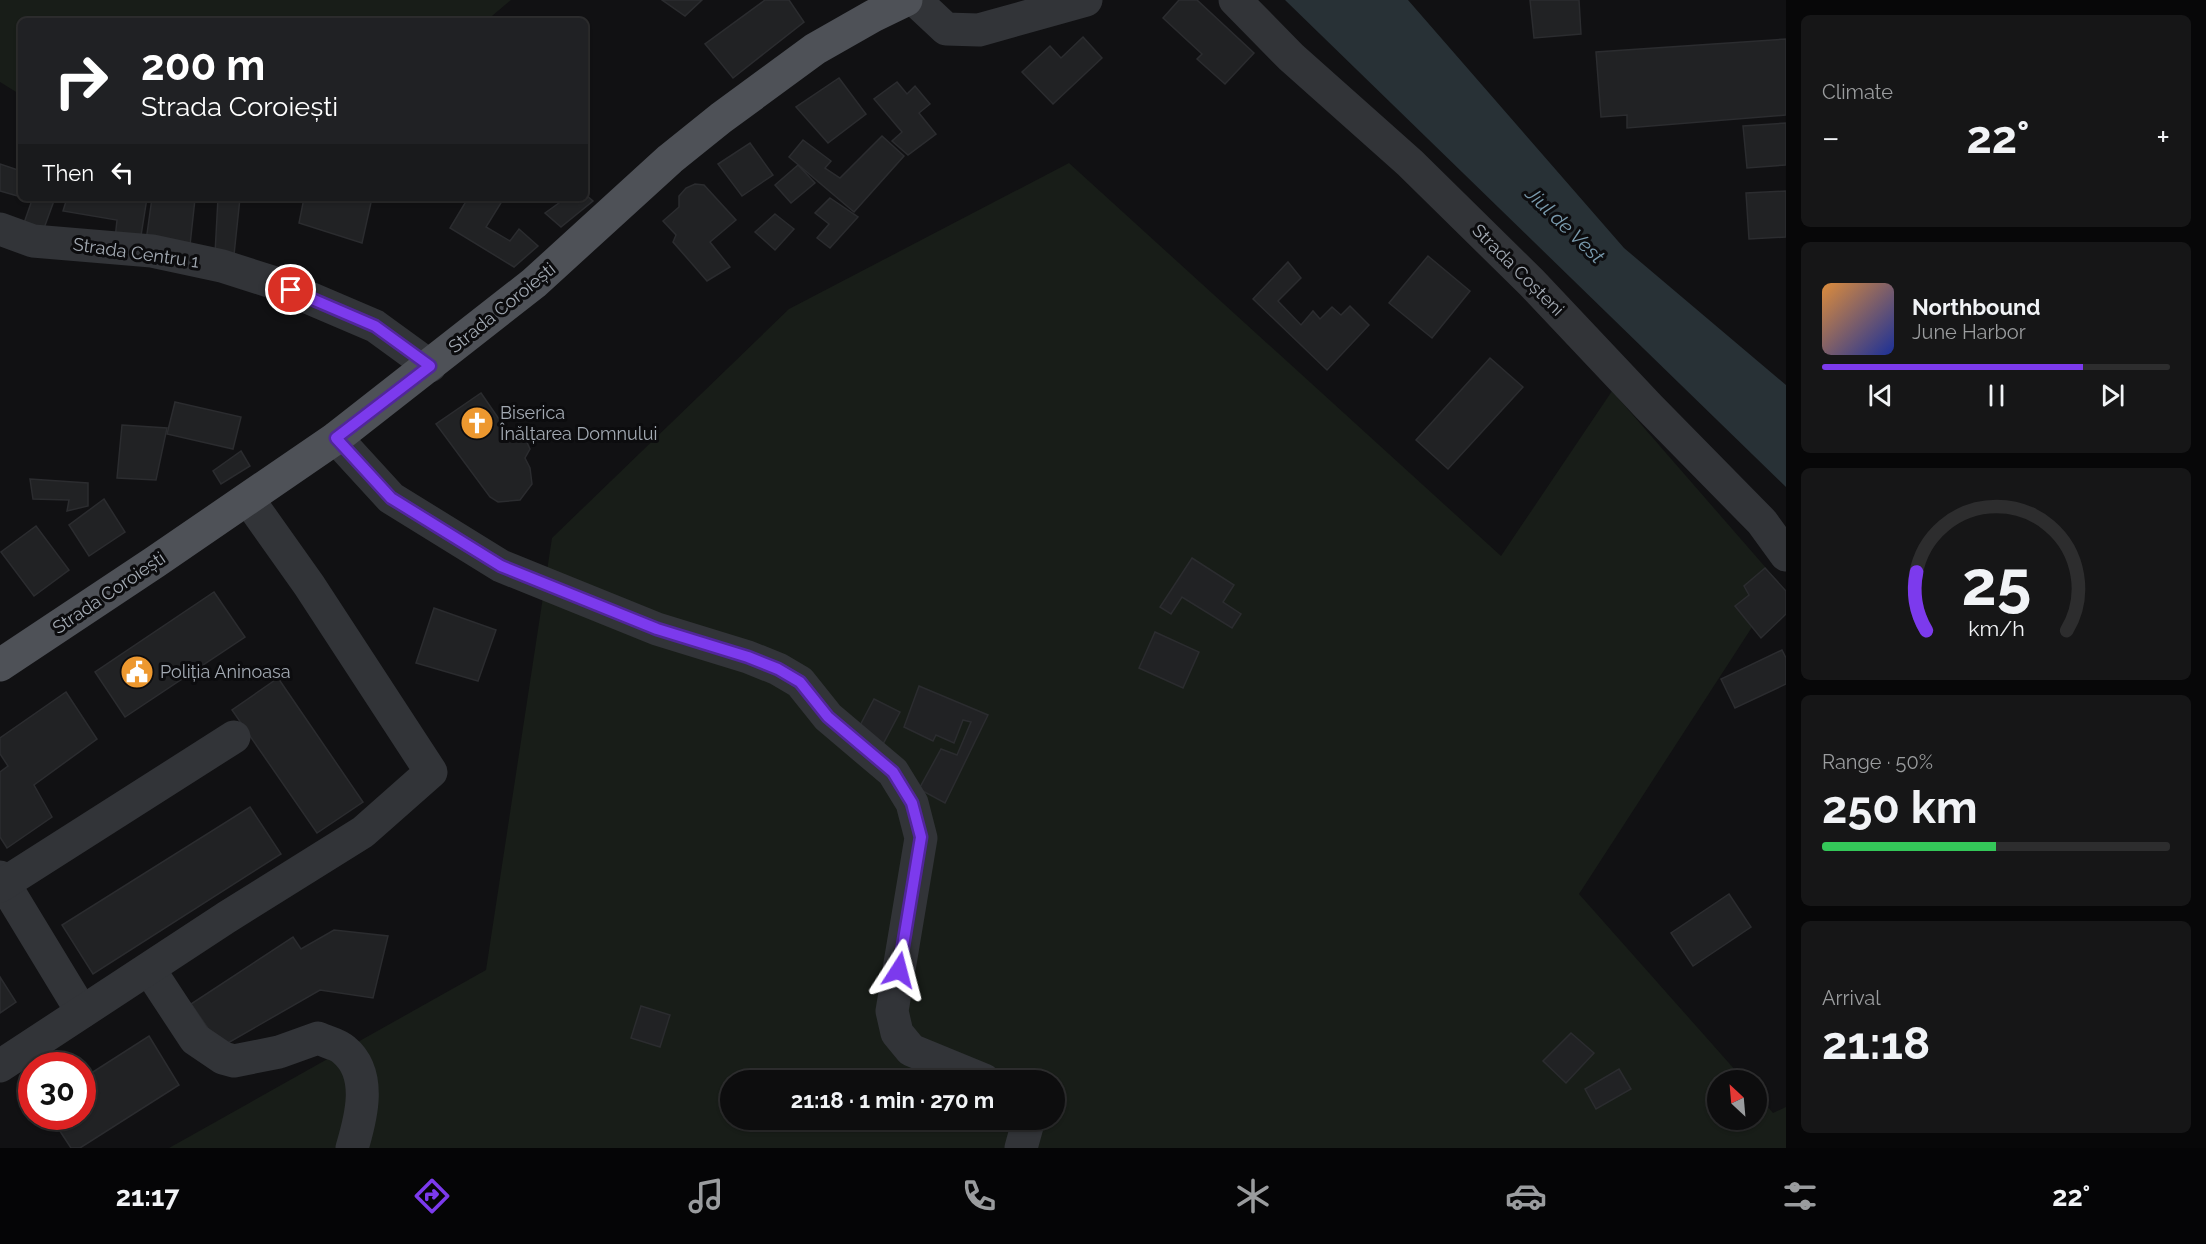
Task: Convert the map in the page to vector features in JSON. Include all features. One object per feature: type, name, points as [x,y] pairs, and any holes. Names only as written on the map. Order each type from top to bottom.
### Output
[{"type":"main road","name":"Strada Coroiești","points":[[0,665],[336,438],[534,284],[670,159],[721,118],[815,50],[873,16],[906,0]]},
{"type":"street","points":[[915,0],[946,30],[979,30],[1086,0]]},
{"type":"street","name":"Strada Coșteni","points":[[1235,0],[1292,57],[1410,163],[1532,283],[1762,522],[1786,555]]},
{"type":"street","name":"Strada Centru 1","points":[[0,229],[33,241],[152,251],[242,272],[282,286],[375,326],[430,366]]},
{"type":"street","points":[[336,438],[391,498],[501,566],[657,629],[748,657],[778,669],[800,682],[828,717],[893,772],[912,803],[921,837],[892,1011],[897,1033],[911,1050],[960,1070]]},
{"type":"street","points":[[0,1066],[226,917],[363,832],[431,772],[309,585],[248,499]]},
{"type":"street","points":[[82,1012],[2,882],[234,737]]},
{"type":"street","points":[[149,969],[195,1039],[224,1058],[234,1061],[279,1052],[318,1038],[344,1049],[357,1066],[364,1093],[352,1148]]},
{"type":"street","points":[[1021,1148],[1026,1130]]},
{"type":"shaded area","points":[[0,0],[511,0],[490,18],[18,18],[18,93],[0,82]]},
{"type":"shaded area","points":[[1069,163],[1501,556],[1612,391],[1780,584],[1579,894],[1735,1070],[1707,1070],[1707,1130],[1767,1130],[1767,1106],[1773,1113],[1786,1107],[1786,1148],[169,1148],[486,970],[552,538],[789,309]]},
{"type":"water","name":"Jiul de Vest","points":[[1285,0],[1408,0],[1624,248],[1786,385],[1786,487]]},
{"type":"building","points":[[662,0],[702,0],[685,16]]},
{"type":"building","points":[[765,0],[789,0],[804,22],[733,78],[705,44]]},
{"type":"building","points":[[1179,0],[1197,0],[1254,53],[1225,84],[1197,59],[1202,54],[1163,18]]},
{"type":"building","points":[[1530,0],[1579,0],[1581,34],[1534,38]]},
{"type":"building","points":[[1083,37],[1102,58],[1053,104],[1022,72],[1050,46],[1061,58]]},
{"type":"building","points":[[1786,39],[1786,115],[1627,128],[1627,115],[1601,117],[1596,52]]},
{"type":"building","points":[[839,78],[866,114],[828,143],[796,107]]},
{"type":"building","points":[[897,82],[907,94],[915,86],[930,104],[919,113],[936,134],[908,155],[892,141],[902,132],[874,99]]},
{"type":"building","points":[[1786,123],[1786,165],[1747,168],[1743,126]]},
{"type":"building","points":[[882,136],[904,156],[854,212],[789,157],[803,140],[831,161],[825,168],[840,178]]},
{"type":"building","points":[[750,143],[773,175],[742,196],[718,164]]},
{"type":"building","points":[[0,164],[18,170],[18,196],[0,191]]},
{"type":"building","points":[[798,165],[815,183],[791,203],[775,185]]},
{"type":"building","points":[[695,184],[704,185],[736,220],[710,242],[730,267],[707,281],[673,242],[676,235],[663,221],[679,207],[679,196],[686,188]]},
{"type":"building","points":[[1786,191],[1786,237],[1749,239],[1746,193]]},
{"type":"building","points":[[588,197],[593,201],[561,227],[545,213],[562,201],[588,201]]},
{"type":"building","points":[[830,198],[858,217],[830,248],[817,238],[829,224],[815,213]]},
{"type":"building","points":[[32,201],[54,201],[43,231],[24,223]]},
{"type":"building","points":[[66,201],[147,201],[140,242],[115,239],[117,220],[63,211]]},
{"type":"building","points":[[152,201],[195,201],[190,245],[146,241]]},
{"type":"building","points":[[218,201],[240,201],[234,255],[215,254]]},
{"type":"building","points":[[303,201],[371,201],[362,243],[299,223]]},
{"type":"building","points":[[466,201],[502,201],[486,227],[510,241],[519,229],[538,246],[514,267],[450,228]]},
{"type":"building","points":[[775,214],[794,229],[775,250],[755,232]]},
{"type":"building","points":[[1428,256],[1470,291],[1432,338],[1389,303]]},
{"type":"building","points":[[1288,262],[1301,278],[1278,301],[1301,325],[1313,311],[1320,319],[1332,307],[1341,315],[1350,306],[1369,325],[1327,370],[1253,299]]},
{"type":"building","points":[[1490,358],[1523,387],[1448,469],[1416,440]]},
{"type":"building","points":[[481,393],[512,438],[525,438],[530,449],[525,458],[530,468],[532,484],[520,500],[498,502],[490,497],[436,424]]},
{"type":"building","points":[[175,402],[241,417],[233,449],[167,434]]},
{"type":"building","points":[[122,425],[167,428],[156,480],[117,478]]},
{"type":"building","points":[[241,451],[250,466],[221,484],[213,471]]},
{"type":"building","points":[[30,479],[88,483],[88,506],[67,511],[69,500],[33,499]]},
{"type":"building","points":[[104,499],[125,532],[89,556],[69,525]]},
{"type":"building","points":[[36,526],[69,570],[34,596],[1,552]]},
{"type":"building","points":[[1192,558],[1234,585],[1223,602],[1241,614],[1232,628],[1182,597],[1171,614],[1160,607]]},
{"type":"building","points":[[1765,568],[1786,591],[1786,614],[1761,638],[1735,606],[1749,595],[1744,586]]},
{"type":"building","points":[[214,592],[245,637],[125,717],[95,672]]},
{"type":"building","points":[[434,608],[496,630],[478,681],[416,663]]},
{"type":"building","points":[[1155,632],[1199,652],[1183,688],[1139,668]]},
{"type":"building","points":[[1782,650],[1786,658],[1786,684],[1735,708],[1721,679]]},
{"type":"building","points":[[278,678],[363,802],[317,833],[232,710]]},
{"type":"building","points":[[919,686],[988,715],[945,803],[919,789],[941,749],[957,755],[971,722],[963,720],[954,743],[936,735],[933,741],[904,727]]},
{"type":"building","points":[[66,692],[97,739],[34,785],[52,817],[7,848],[0,837],[0,772],[8,766],[0,754],[0,738]]},
{"type":"building","points":[[874,699],[900,712],[882,746],[856,733]]},
{"type":"building","points":[[250,807],[281,854],[93,974],[62,925]]},
{"type":"building","points":[[1729,894],[1751,927],[1693,966],[1671,933]]},
{"type":"building","points":[[334,930],[388,936],[373,998],[320,990],[221,1047],[191,1004],[293,937],[301,949]]},
{"type":"building","points":[[0,977],[16,1002],[0,1013]]},
{"type":"building","points":[[641,1006],[670,1015],[660,1047],[631,1038]]},
{"type":"building","points":[[1571,1033],[1594,1053],[1566,1083],[1543,1061]]},
{"type":"building","points":[[149,1036],[179,1085],[80,1148],[71,1148],[59,1130],[96,1130],[96,1070]]},
{"type":"building","points":[[1619,1069],[1631,1089],[1596,1109],[1585,1089]]},
{"type":"place","name":"Biserica Înălțarea Domnului","points":[[477,423]]},
{"type":"place","name":"Poliția Aninoasa","points":[[137,672]]},
{"type":"route","points":[[291,290],[375,326],[430,366],[336,438],[391,498],[501,566],[657,629],[748,657],[778,669],[800,682],[828,717],[893,772],[912,803],[921,837],[899,970]]}]
